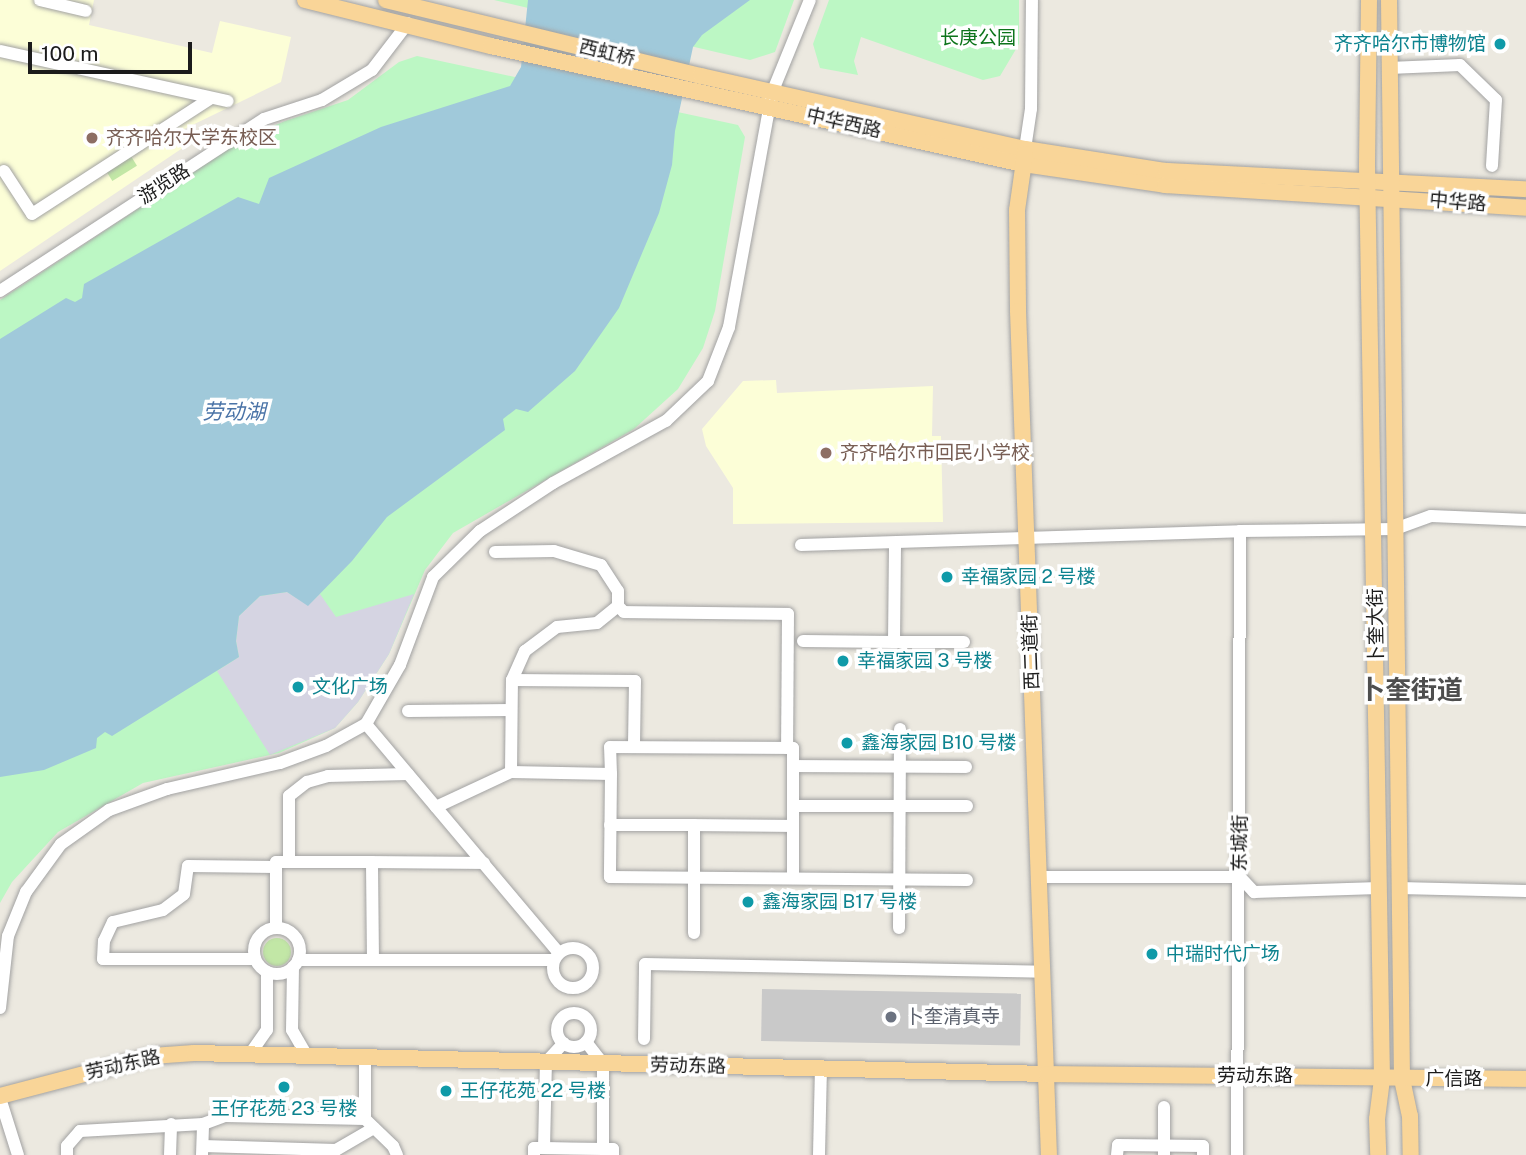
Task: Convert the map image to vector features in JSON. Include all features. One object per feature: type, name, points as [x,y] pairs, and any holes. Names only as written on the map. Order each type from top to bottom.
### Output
[{"type":"main road","name":"中华西路","points":[[305,0],[408,23],[491,46],[699,83],[1024,157],[1165,185],[1391,189]]},
{"type":"main road","points":[[386,0],[410,3],[408,23]]},
{"type":"main road","name":"卜奎大街","points":[[1369,0],[1369,188],[1382,1079],[1377,1119],[1378,1155]]},
{"type":"main road","name":"卜奎大街","points":[[1389,0],[1402,1079],[1410,1116],[1411,1155]]},
{"type":"main road","name":"西虹桥","points":[[410,3],[513,28],[699,83]]},
{"type":"main road","name":"西二道街","points":[[1024,157],[1017,210],[1049,1155]]},
{"type":"main road","name":"中华路","points":[[1391,189],[1526,189]]},
{"type":"main road","name":"中华路","points":[[1391,189],[1526,208]]},
{"type":"main road","name":"劳动东路","points":[[0,1097],[152,1056],[250,1054],[821,1069],[1354,1076],[1382,1079]]},
{"type":"main road","name":"广信路","points":[[1382,1079],[1526,1079]]},
{"type":"street","points":[[40,0],[86,10]]},
{"type":"street","points":[[0,1007],[8,936],[26,892],[61,844],[109,810],[167,789],[280,763],[326,746],[366,724],[400,665],[433,577],[480,531],[553,483],[666,421],[708,380],[729,327],[770,99],[810,0]]},
{"type":"street","points":[[1024,157],[1031,109],[1032,0]]},
{"type":"street","name":"游览路","points":[[0,291],[264,119],[323,100],[372,70],[408,23]]},
{"type":"street","points":[[0,51],[228,101]]},
{"type":"street","points":[[1389,68],[1460,65],[1496,100],[1492,166]]},
{"type":"street","points":[[1,172],[32,214],[211,98]]},
{"type":"street","points":[[801,545],[1027,540],[1240,531],[1395,529],[1431,516],[1526,520]]},
{"type":"street","name":"东城街","points":[[1237,1155],[1240,531]]},
{"type":"street","points":[[894,642],[895,543]]},
{"type":"street","points":[[495,552],[554,551],[601,565],[618,591],[618,606],[624,612],[788,614],[787,748]]},
{"type":"street","points":[[510,772],[512,680],[525,651],[557,627],[597,623],[618,606]]},
{"type":"street","points":[[803,641],[964,642]]},
{"type":"street","points":[[512,680],[635,681],[634,747]]},
{"type":"street","points":[[408,711],[511,710]]},
{"type":"street","points":[[267,972],[285,973],[295,963],[557,956],[579,948],[593,962],[589,981],[574,988],[564,986],[555,977],[557,956],[484,863],[366,724]]},
{"type":"street","points":[[899,928],[900,729]]},
{"type":"street","points":[[793,878],[793,748],[610,747],[610,877],[967,880]]},
{"type":"street","points":[[793,766],[966,767]]},
{"type":"street","points":[[436,807],[510,772],[611,774]]},
{"type":"street","points":[[276,928],[289,796],[307,782],[328,776],[408,774]]},
{"type":"street","points":[[793,806],[967,806]]},
{"type":"street","points":[[610,825],[793,826]]},
{"type":"street","points":[[694,825],[694,933]]},
{"type":"street","points":[[255,959],[103,959],[104,941],[113,922],[163,910],[184,894],[188,866],[372,862],[484,863]]},
{"type":"street","points":[[372,862],[373,960]]},
{"type":"street","points":[[1040,877],[1240,877],[1254,892],[1379,888]]},
{"type":"street","points":[[1399,888],[1526,891]]},
{"type":"street","points":[[250,1054],[267,1030],[267,972],[255,959],[253,951],[258,937],[276,928],[285,930],[297,940],[292,1030],[307,1056]]},
{"type":"street","points":[[644,1040],[645,964],[1044,972]]},
{"type":"street","points":[[574,988],[574,1014]]},
{"type":"street","points":[[574,1014],[584,1016],[590,1024],[590,1035],[586,1042],[575,1047],[564,1043],[558,1033],[559,1022],[574,1014]]},
{"type":"street","points":[[564,1043],[546,1062],[539,1152],[608,1152],[603,1064],[586,1042]]},
{"type":"street","points":[[365,1058],[370,1124]]},
{"type":"street","points":[[819,1155],[821,1069]]},
{"type":"street","points":[[0,1097],[18,1155]]},
{"type":"street","points":[[1164,1107],[1164,1150]]},
{"type":"street","points":[[67,1155],[67,1146],[80,1131],[204,1124],[225,1116],[370,1124],[393,1146],[397,1155]]},
{"type":"street","points":[[170,1155],[172,1124]]},
{"type":"street","points":[[204,1124],[203,1151],[336,1150],[370,1124]]},
{"type":"street","points":[[1117,1155],[1118,1145],[1164,1150],[1203,1146],[1203,1155]]},
{"type":"shaded area","name":"齐齐哈尔大学东校区","points":[[0,0],[94,0],[89,25],[212,53],[220,21],[291,37],[281,82],[180,131],[187,145],[0,271]]},
{"type":"shaded area","name":"齐齐哈尔市回民小学校","points":[[776,380],[777,393],[933,386],[932,436],[941,436],[943,522],[733,524],[733,488],[706,446],[702,429],[743,381]]},
{"type":"shaded area","name":"文化广场","points":[[287,592],[308,605],[320,594],[336,617],[414,594],[389,654],[358,702],[335,728],[270,755],[217,671],[239,657],[236,641],[239,616],[260,596]]},
{"type":"shaded area","name":"卜奎清真寺","points":[[762,989],[1021,994],[1020,1046],[761,1041]]},
{"type":"green space","points":[[494,0],[794,0],[775,52],[750,60]]},
{"type":"green space","name":"长庚公园","points":[[829,0],[1019,0],[1019,44],[1000,76],[983,80],[861,37],[854,61],[858,75],[820,68],[813,44]]},
{"type":"green space","name":"劳动湖","points":[[417,56],[738,125],[745,137],[715,311],[703,348],[678,389],[634,429],[453,533],[425,570],[389,654],[358,702],[335,728],[279,753],[143,783],[58,832],[12,882],[0,903],[0,300],[247,137],[348,100],[399,62]]},
{"type":"green space","points":[[129,153],[137,166],[112,181],[104,168]]},
{"type":"green space","points":[[277,938],[287,942],[291,952],[287,962],[277,966],[267,962],[263,952],[267,942]]},
{"type":"water","name":"劳动湖","points":[[528,0],[750,0],[702,35],[693,47],[675,131],[672,165],[659,213],[619,308],[575,371],[528,412],[516,409],[503,419],[505,430],[387,517],[352,561],[308,606],[287,592],[260,596],[239,616],[236,641],[239,657],[112,736],[105,732],[97,738],[96,748],[44,770],[0,777],[0,339],[66,298],[75,302],[82,298],[84,284],[238,197],[259,204],[269,178],[381,127],[510,86],[521,67]]},
{"type":"place","name":"齐齐哈尔市博物馆","points":[[1500,44]]},
{"type":"place","name":"齐齐哈尔大学东校区","points":[[92,138]]},
{"type":"place","name":"齐齐哈尔市回民小学校","points":[[826,453]]},
{"type":"place","name":"幸福家园 2 号楼","points":[[947,577]]},
{"type":"place","name":"幸福家园 3 号楼","points":[[843,661]]},
{"type":"place","name":"文化广场","points":[[298,687]]},
{"type":"place","name":"鑫海家园 B10 号楼","points":[[847,743]]},
{"type":"place","name":"鑫海家园 B17 号楼","points":[[748,902]]},
{"type":"place","name":"中瑞时代广场","points":[[1152,954]]},
{"type":"place","name":"卜奎清真寺","points":[[891,1017]]},
{"type":"place","name":"王仔花苑 23 号楼","points":[[284,1087]]},
{"type":"place","name":"王仔花苑 22 号楼","points":[[446,1091]]},
{"type":"district","name":"卜奎街道","points":[[1411,690]]}]
